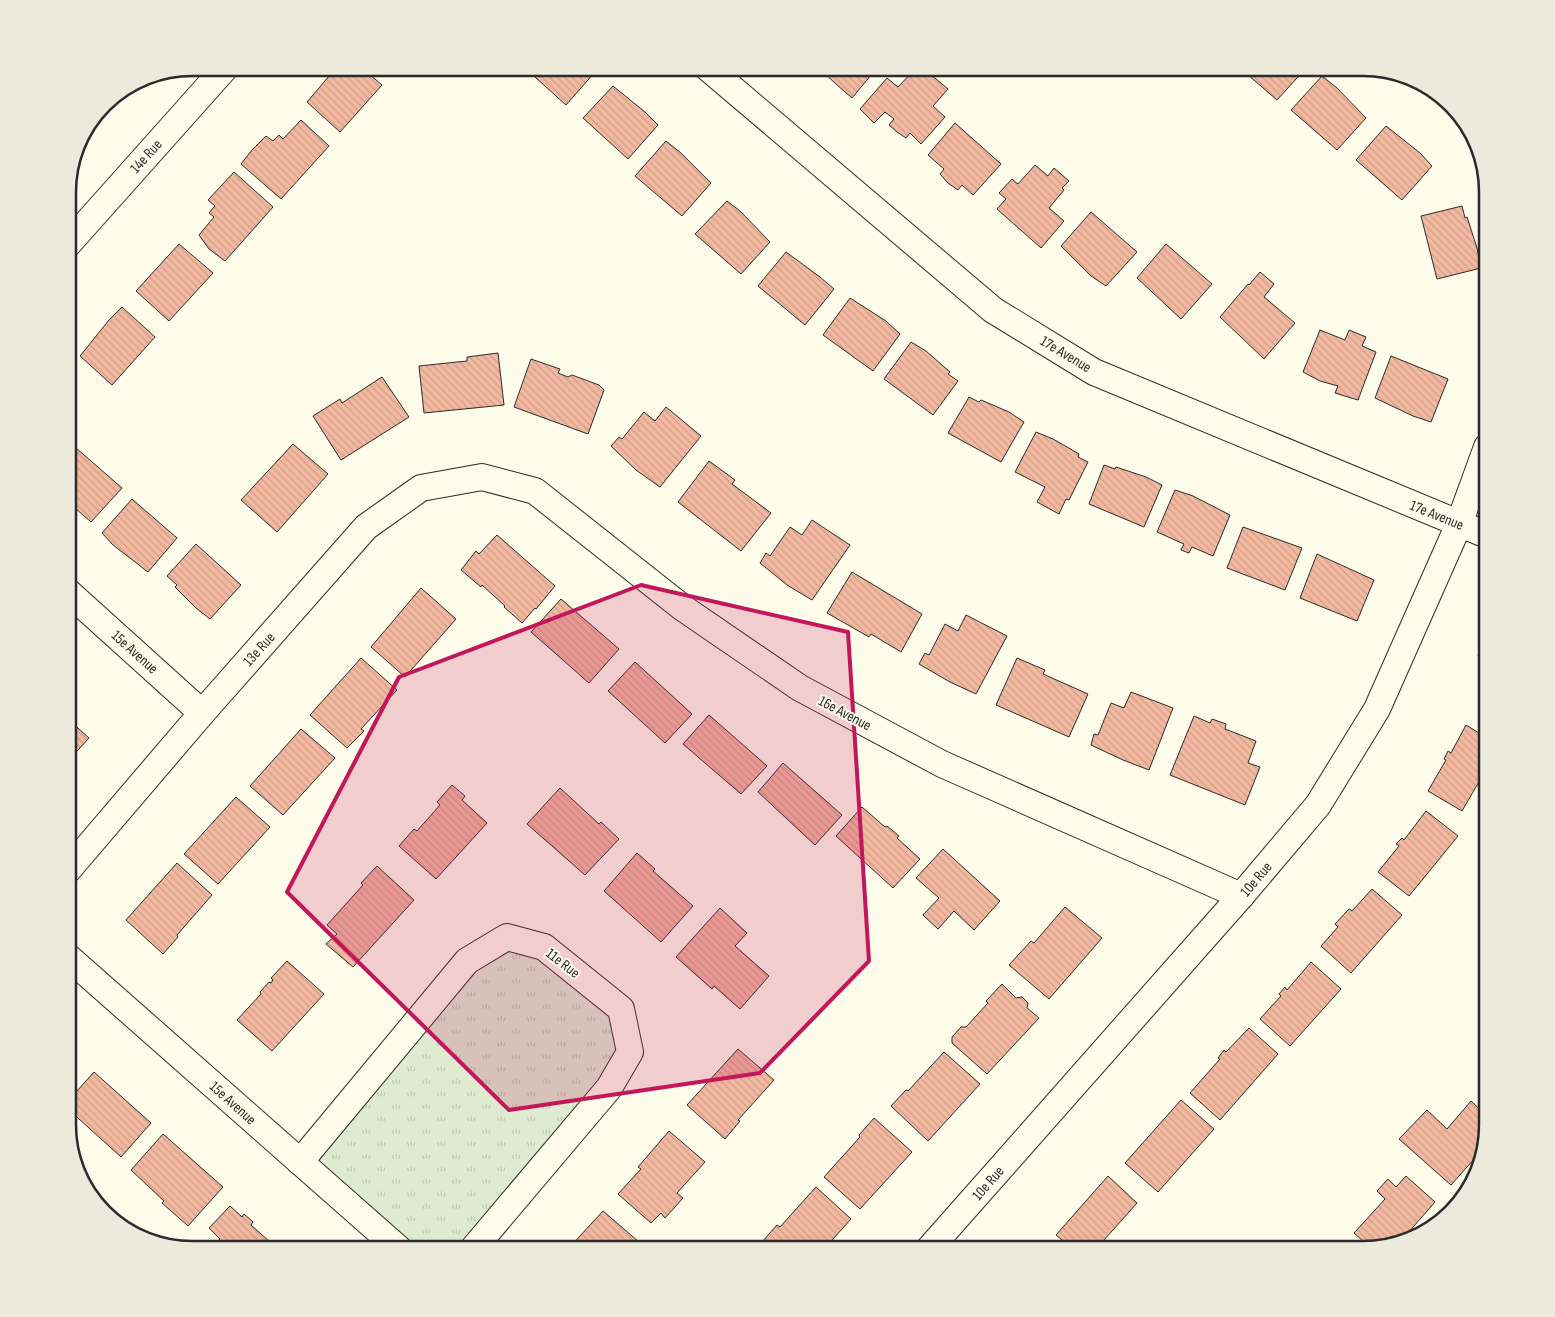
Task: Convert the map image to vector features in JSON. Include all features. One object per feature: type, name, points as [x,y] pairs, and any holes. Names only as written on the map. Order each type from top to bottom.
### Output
[{"type":"street","name":"14e Rue","points":[[76,235],[218,76]]},
{"type":"street","name":"17e Avenue","points":[[717,76],[993,310],[1094,372],[1479,532]]},
{"type":"street","name":"10e Rue","points":[[937,1241],[1318,806],[1377,709],[1459,524],[1479,471]]},
{"type":"street","name":"13e Rue","points":[[76,861],[202,712],[366,527],[421,488],[482,477]]},
{"type":"street","name":"16e Avenue","points":[[482,477],[535,491],[683,608],[800,688],[942,764],[1241,896]]},
{"type":"street","name":"15e Avenue","points":[[76,599],[202,712]]},
{"type":"street","name":"11e Rue","points":[[300,1162],[467,961],[507,937],[544,947],[621,1009],[630,1052],[609,1088],[481,1241]]},
{"type":"street","name":"15e Avenue","points":[[76,963],[300,1162],[383,1241]]},
{"type":"highlighted area","points":[[641,585],[848,632],[869,961],[760,1073],[509,1110],[287,892],[399,677]]},
{"type":"green space","points":[[507,937],[621,1009],[628,1044],[479,1241],[390,1241],[300,1162]]},
{"type":"building","points":[[329,76],[371,76],[382,85],[340,132],[307,102]]},
{"type":"building","points":[[534,76],[591,76],[566,105]]},
{"type":"building","points":[[827,76],[870,76],[852,98]]},
{"type":"building","points":[[908,76],[933,76],[948,89],[933,106],[945,117],[921,144],[910,133],[906,138],[889,125],[894,119],[885,112],[874,123],[860,109],[887,78],[898,87]]},
{"type":"building","points":[[1249,76],[1299,76],[1277,100]]},
{"type":"building","points":[[1322,76],[1337,88],[1366,118],[1337,150],[1291,110]]},
{"type":"building","points":[[613,86],[658,125],[628,159],[583,118]]},
{"type":"building","points":[[301,120],[329,146],[281,199],[241,164],[266,136],[273,141],[279,135],[283,139]]},
{"type":"building","points":[[955,123],[1001,164],[973,195],[962,185],[958,190],[948,183],[940,174],[944,169],[928,155]]},
{"type":"building","points":[[1386,126],[1420,153],[1432,166],[1402,200],[1356,160]]},
{"type":"building","points":[[666,141],[711,183],[682,216],[635,176]]},
{"type":"building","points":[[1035,165],[1048,176],[1054,168],[1069,181],[1049,208],[1064,221],[1041,248],[997,209],[1006,199],[999,193],[1012,179],[1018,184]]},
{"type":"building","points":[[234,172],[273,207],[225,261],[209,249],[199,235],[214,217],[209,213],[215,206],[208,200]]},
{"type":"building","points":[[727,201],[740,211],[770,242],[741,274],[695,234]]},
{"type":"building","points":[[1462,206],[1477,248],[1479,268],[1437,279],[1421,216]]},
{"type":"building","points":[[1091,212],[1137,252],[1106,286],[1091,276],[1061,246]]},
{"type":"building","points":[[179,244],[213,273],[169,321],[136,291]]},
{"type":"building","points":[[1166,244],[1212,284],[1181,319],[1137,278]]},
{"type":"building","points":[[786,252],[834,289],[805,325],[758,286]]},
{"type":"building","points":[[1260,272],[1274,284],[1264,297],[1295,323],[1264,359],[1220,317]]},
{"type":"building","points":[[850,298],[886,321],[900,334],[873,371],[823,335]]},
{"type":"building","points":[[122,307],[155,337],[112,385],[80,356]]},
{"type":"building","points":[[1320,330],[1345,340],[1349,330],[1366,337],[1362,346],[1376,352],[1358,400],[1335,393],[1338,386],[1320,381],[1303,372]]},
{"type":"building","points":[[911,342],[926,351],[950,372],[948,374],[958,381],[933,415],[884,379]]},
{"type":"building","points":[[498,353],[504,405],[424,413],[419,366],[467,361],[467,357]]},
{"type":"building","points":[[1391,356],[1448,379],[1431,422],[1413,416],[1375,398]]},
{"type":"building","points":[[531,359],[560,369],[558,373],[568,377],[572,375],[599,385],[604,390],[588,434],[514,407]]},
{"type":"building","points":[[382,377],[409,417],[341,460],[313,416],[340,399],[342,403]]},
{"type":"building","points":[[969,397],[1009,412],[1024,422],[1001,462],[948,433]]},
{"type":"building","points":[[666,407],[701,436],[660,487],[636,470],[611,446],[619,437],[622,439],[644,412],[655,421]]},
{"type":"building","points":[[1036,432],[1053,439],[1079,454],[1078,457],[1088,462],[1069,500],[1066,499],[1059,514],[1037,502],[1045,487],[1015,472]]},
{"type":"building","points":[[293,444],[328,474],[277,532],[241,500]]},
{"type":"building","points":[[76,448],[122,488],[91,522],[76,509]]},
{"type":"building","points":[[709,461],[735,480],[732,484],[771,513],[741,551],[678,502]]},
{"type":"building","points":[[1104,465],[1146,477],[1162,485],[1144,527],[1089,504]]},
{"type":"building","points":[[1175,490],[1193,496],[1230,515],[1213,556],[1192,547],[1189,553],[1181,550],[1184,544],[1157,532]]},
{"type":"building","points":[[132,499],[177,538],[148,572],[113,545],[102,533]]},
{"type":"building","points":[[812,520],[850,545],[812,600],[787,585],[760,563],[766,553],[770,556],[790,527],[802,535]]},
{"type":"building","points":[[1243,527],[1302,548],[1285,590],[1227,568]]},
{"type":"building","points":[[497,535],[555,586],[522,623],[482,585],[481,587],[461,570],[476,551],[479,554]]},
{"type":"building","points":[[196,544],[241,585],[210,619],[175,587],[177,585],[167,576]]},
{"type":"building","points":[[1317,554],[1374,580],[1357,621],[1300,598]]},
{"type":"building","points":[[852,572],[922,614],[901,652],[871,634],[869,637],[827,613]]},
{"type":"building","points":[[421,588],[456,619],[405,677],[371,647]]},
{"type":"building","points":[[561,599],[619,649],[589,683],[531,632]]},
{"type":"building","points":[[966,615],[1007,636],[976,694],[919,664],[925,653],[929,655],[945,624],[958,631]]},
{"type":"building","points":[[361,658],[397,690],[361,729],[364,731],[347,748],[310,715]]},
{"type":"building","points":[[1017,658],[1045,670],[1043,674],[1088,694],[1069,737],[996,705]]},
{"type":"building","points":[[635,662],[692,714],[665,743],[608,691]]},
{"type":"building","points":[[1131,692],[1173,708],[1149,770],[1091,745],[1094,734],[1098,735],[1111,703],[1124,708]]},
{"type":"building","points":[[709,715],[767,766],[741,794],[683,744]]},
{"type":"building","points":[[1194,716],[1210,723],[1212,719],[1226,724],[1225,729],[1256,741],[1248,763],[1260,767],[1245,805],[1170,775]]},
{"type":"building","points":[[1466,725],[1479,733],[1479,782],[1462,811],[1428,791],[1446,760],[1444,759],[1448,751],[1451,753]]},
{"type":"building","points":[[76,726],[89,738],[76,752]]},
{"type":"building","points":[[301,729],[335,758],[283,815],[250,786]]},
{"type":"building","points":[[783,763],[842,815],[815,845],[758,792]]},
{"type":"building","points":[[452,785],[465,796],[462,800],[487,823],[436,879],[399,846],[414,829],[417,831],[440,805],[437,802]]},
{"type":"building","points":[[560,788],[599,824],[601,822],[619,839],[585,875],[527,824]]},
{"type":"building","points":[[236,797],[270,827],[218,884],[184,854]]},
{"type":"building","points":[[862,807],[885,827],[887,826],[899,836],[897,838],[920,859],[893,888],[836,836]]},
{"type":"building","points":[[1426,811],[1458,836],[1409,896],[1378,872],[1399,846],[1396,844],[1402,838],[1404,840]]},
{"type":"building","points":[[943,849],[1000,901],[974,930],[954,911],[938,929],[923,915],[939,898],[916,878]]},
{"type":"building","points":[[637,853],[655,869],[653,871],[693,906],[661,942],[604,891]]},
{"type":"building","points":[[177,863],[212,895],[163,954],[126,920]]},
{"type":"building","points":[[377,866],[414,900],[353,967],[326,944],[337,934],[327,925],[363,885],[361,883]]},
{"type":"building","points":[[1372,889],[1402,915],[1351,973],[1321,946],[1338,927],[1335,924],[1349,909],[1352,911]]},
{"type":"building","points":[[1065,907],[1102,938],[1049,999],[1009,965],[1031,941],[1034,943]]},
{"type":"building","points":[[720,908],[747,933],[735,946],[769,976],[740,1009],[714,986],[712,989],[676,957]]},
{"type":"building","points":[[287,961],[324,994],[272,1051],[237,1020],[261,994],[260,992],[269,982],[271,983],[273,980],[271,978]]},
{"type":"building","points":[[1311,962],[1341,989],[1290,1046],[1260,1019],[1281,996],[1279,994],[1285,987],[1287,990]]},
{"type":"building","points":[[1002,984],[1016,998],[1022,997],[1028,1003],[1027,1008],[1039,1018],[987,1074],[952,1043],[952,1037],[961,1027],[966,1027]]},
{"type":"building","points":[[1249,1028],[1278,1054],[1220,1120],[1190,1093],[1220,1059],[1218,1058],[1224,1050],[1226,1052]]},
{"type":"building","points":[[738,1049],[774,1080],[738,1120],[740,1121],[725,1139],[687,1105]]},
{"type":"building","points":[[944,1052],[980,1084],[928,1141],[891,1106],[906,1090],[908,1091]]},
{"type":"building","points":[[94,1072],[151,1123],[121,1157],[76,1116],[76,1092]]},
{"type":"building","points":[[1181,1100],[1214,1129],[1158,1192],[1125,1163]]},
{"type":"building","points":[[1471,1101],[1479,1108],[1478,1139],[1473,1160],[1451,1185],[1399,1139],[1427,1110],[1447,1129]]},
{"type":"building","points":[[874,1118],[912,1152],[860,1209],[824,1177],[860,1137],[859,1135]]},
{"type":"building","points":[[669,1131],[705,1162],[677,1193],[683,1198],[665,1218],[661,1213],[651,1223],[618,1194],[641,1169],[638,1167]]},
{"type":"building","points":[[163,1134],[223,1187],[188,1226],[162,1203],[164,1201],[131,1170]]},
{"type":"building","points":[[1108,1176],[1137,1203],[1103,1241],[1063,1241],[1056,1235]]},
{"type":"building","points":[[1406,1176],[1435,1202],[1410,1231],[1385,1239],[1363,1241],[1354,1233],[1385,1199],[1377,1191],[1388,1179],[1396,1187]]},
{"type":"building","points":[[816,1187],[851,1219],[831,1241],[763,1241],[777,1225],[780,1227]]},
{"type":"building","points":[[230,1206],[242,1217],[244,1214],[253,1222],[251,1225],[269,1241],[218,1241],[220,1239],[209,1228]]},
{"type":"building","points":[[603,1211],[638,1241],[575,1241]]}]
